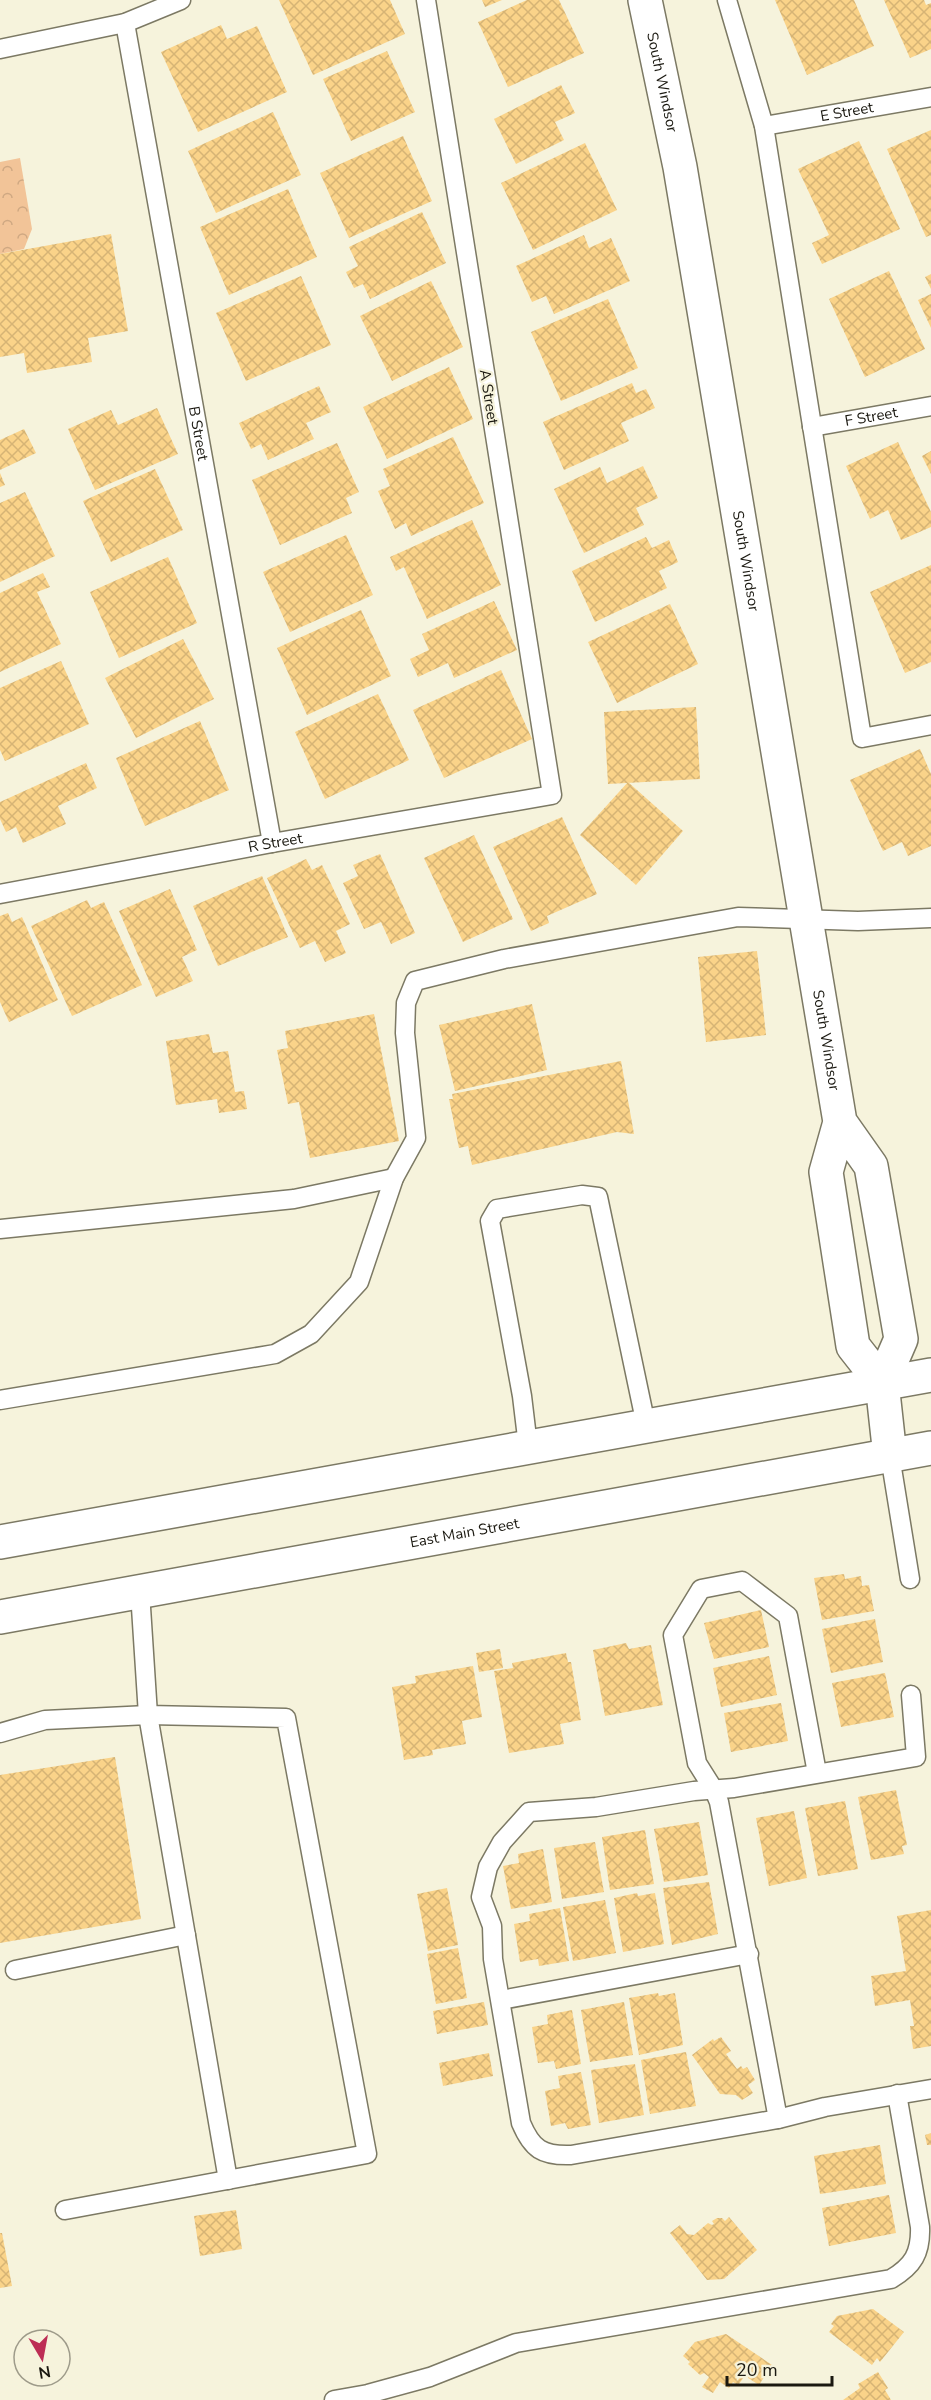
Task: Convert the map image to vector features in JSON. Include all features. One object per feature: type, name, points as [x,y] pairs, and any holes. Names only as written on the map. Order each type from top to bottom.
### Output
[{"type":"main road","name":"South Windsor","points":[[645,0],[680,167],[840,1122],[871,1166],[901,1339],[882,1383],[890,1456]]},
{"type":"main road","name":"South Windsor","points":[[840,1122],[826,1172],[853,1347],[882,1383]]},
{"type":"main road","points":[[0,1542],[931,1375]]},
{"type":"main road","name":"East Main Street","points":[[0,1617],[931,1449]]},
{"type":"lane","points":[[0,50],[125,23],[181,0]]},
{"type":"lane","name":"A Street","points":[[426,0],[552,795]]},
{"type":"lane","points":[[727,0],[764,126],[862,738],[931,725]]},
{"type":"lane","name":"B Street","points":[[125,23],[272,843]]},
{"type":"lane","name":"E Street","points":[[764,126],[931,97]]},
{"type":"lane","name":"F Street","points":[[812,427],[931,406]]},
{"type":"lane","name":"R Street","points":[[0,894],[272,843],[552,795]]},
{"type":"lane","points":[[0,1400],[275,1354],[311,1334],[359,1282],[394,1178],[416,1138],[405,1033],[406,1003],[415,981],[504,959],[738,916],[858,921],[931,918]]},
{"type":"lane","points":[[0,1229],[294,1199],[394,1178]]},
{"type":"lane","points":[[528,1446],[522,1396],[489,1221],[497,1209],[582,1195],[598,1197],[645,1425]]},
{"type":"lane","points":[[890,1456],[910,1579]]},
{"type":"lane","points":[[778,2119],[719,1802],[697,1763],[673,1635],[701,1589],[742,1581],[788,1616],[817,1773]]},
{"type":"lane","points":[[141,1592],[148,1715],[228,2180]]},
{"type":"lane","points":[[912,1695],[916,1757],[596,1807],[529,1812],[502,1842],[488,1867],[481,1897],[492,1926],[493,1959],[521,2123],[528,2138],[540,2151],[554,2155],[571,2155],[778,2119],[825,2107],[931,2089]]},
{"type":"lane","points":[[0,1733],[45,1720],[148,1715],[286,1718],[367,2154],[65,2210]]},
{"type":"lane","points":[[15,1970],[186,1935]]},
{"type":"lane","points":[[501,2000],[749,1954]]},
{"type":"lane","points":[[334,2400],[368,2394],[430,2377],[516,2343],[878,2282],[897,2275],[913,2263],[921,2240],[897,2094]]},
{"type":"green space","points":[[20,158],[32,229],[24,249],[0,254],[0,162]]},
{"type":"building","points":[[279,0],[390,0],[405,34],[313,75]]},
{"type":"building","points":[[482,0],[502,0],[485,7]]},
{"type":"building","points":[[527,0],[559,0],[584,53],[508,87],[478,22]]},
{"type":"building","points":[[775,0],[854,0],[874,46],[807,75]]},
{"type":"building","points":[[884,0],[924,0],[926,5],[931,3],[931,49],[910,58]]},
{"type":"building","points":[[221,25],[227,39],[257,26],[287,92],[198,132],[161,52]]},
{"type":"building","points":[[387,51],[415,112],[351,141],[323,79]]},
{"type":"building","points":[[561,85],[575,113],[555,122],[564,140],[516,164],[494,119]]},
{"type":"building","points":[[273,112],[301,175],[216,213],[188,151]]},
{"type":"building","points":[[931,130],[931,235],[926,237],[887,149]]},
{"type":"building","points":[[403,136],[432,201],[349,238],[320,173]]},
{"type":"building","points":[[859,141],[900,229],[822,264],[812,243],[829,235],[798,169]]},
{"type":"building","points":[[585,143],[617,210],[533,250],[501,183]]},
{"type":"building","points":[[288,189],[317,257],[229,295],[200,227]]},
{"type":"building","points":[[422,212],[446,263],[370,299],[363,284],[354,288],[346,272],[358,266],[349,247]]},
{"type":"building","points":[[111,234],[128,331],[88,338],[92,362],[27,373],[24,353],[0,357],[0,254]]},
{"type":"building","points":[[584,235],[589,248],[611,238],[630,281],[554,314],[546,296],[532,302],[516,266]]},
{"type":"building","points":[[889,271],[925,349],[865,377],[829,299]]},
{"type":"building","points":[[931,274],[931,289],[925,277]]},
{"type":"building","points":[[301,276],[331,345],[246,381],[216,313]]},
{"type":"building","points":[[431,281],[463,347],[392,381],[360,316]]},
{"type":"building","points":[[931,294],[931,328],[918,300]]},
{"type":"building","points":[[608,299],[638,368],[561,401],[531,332]]},
{"type":"building","points":[[449,367],[473,419],[387,459],[363,407]]},
{"type":"building","points":[[632,383],[636,393],[646,389],[655,408],[621,423],[629,441],[564,470],[543,422]]},
{"type":"building","points":[[319,386],[331,412],[306,423],[314,439],[268,460],[261,444],[251,449],[239,423]]},
{"type":"building","points":[[157,408],[178,454],[95,490],[68,429],[111,410],[118,425]]},
{"type":"building","points":[[24,429],[36,453],[0,470],[0,440]]},
{"type":"building","points":[[453,437],[484,503],[411,536],[406,523],[395,529],[378,491],[390,486],[383,469]]},
{"type":"building","points":[[898,442],[931,512],[931,527],[901,540],[888,510],[870,519],[846,466]]},
{"type":"building","points":[[337,443],[359,492],[346,498],[352,513],[280,545],[252,480]]},
{"type":"building","points":[[931,451],[931,474],[922,456]]},
{"type":"building","points":[[643,466],[658,498],[636,508],[644,525],[584,553],[554,489],[600,467],[607,483]]},
{"type":"building","points":[[155,469],[183,530],[111,562],[83,501]]},
{"type":"building","points":[[0,473],[5,485],[0,487]]},
{"type":"building","points":[[25,492],[55,556],[0,582],[0,503]]},
{"type":"building","points":[[472,520],[501,585],[427,619],[404,567],[396,571],[390,557]]},
{"type":"building","points":[[346,535],[373,595],[290,632],[263,572]]},
{"type":"building","points":[[646,537],[652,548],[669,540],[678,562],[659,571],[667,588],[595,622],[572,571]]},
{"type":"building","points":[[168,557],[197,623],[119,658],[90,592]]},
{"type":"building","points":[[931,565],[931,662],[905,673],[870,592]]},
{"type":"building","points":[[43,573],[50,587],[37,592],[61,644],[0,672],[0,593]]},
{"type":"building","points":[[494,601],[517,650],[454,678],[448,663],[418,677],[410,659],[429,650],[422,634]]},
{"type":"building","points":[[670,604],[698,664],[617,703],[588,642]]},
{"type":"building","points":[[361,610],[391,676],[307,715],[277,648]]},
{"type":"building","points":[[183,639],[214,699],[136,738],[105,678]]},
{"type":"building","points":[[61,661],[89,724],[5,761],[0,750],[0,688]]},
{"type":"building","points":[[501,670],[532,739],[444,778],[413,710]]},
{"type":"building","points":[[378,694],[409,760],[325,799],[295,732]]},
{"type":"building","points":[[696,707],[700,779],[608,784],[604,712]]},
{"type":"building","points":[[200,721],[229,790],[145,826],[116,758]]},
{"type":"building","points":[[920,749],[931,774],[931,846],[908,856],[902,842],[883,851],[850,780]]},
{"type":"building","points":[[86,763],[97,788],[58,806],[66,824],[23,843],[16,827],[6,832],[0,819],[0,802]]},
{"type":"building","points":[[628,782],[683,831],[636,885],[580,835]]},
{"type":"building","points":[[562,817],[597,894],[547,916],[549,923],[531,931],[493,847]]},
{"type":"building","points":[[474,835],[513,919],[463,942],[424,858]]},
{"type":"building","points":[[380,854],[415,933],[391,944],[381,922],[364,929],[343,883],[358,876],[353,865]]},
{"type":"building","points":[[306,859],[312,870],[322,865],[350,924],[336,931],[346,953],[325,962],[315,941],[300,948],[267,878]]},
{"type":"building","points":[[262,876],[288,937],[218,966],[193,906]]},
{"type":"building","points":[[170,889],[197,950],[182,957],[193,981],[156,997],[119,911]]},
{"type":"building","points":[[87,900],[91,908],[104,902],[142,985],[72,1016],[31,926]]},
{"type":"building","points":[[8,913],[12,922],[22,917],[58,1000],[9,1022],[0,1002],[0,916]]},
{"type":"building","points":[[757,951],[766,1035],[706,1042],[698,957]]},
{"type":"building","points":[[532,1004],[547,1070],[455,1091],[439,1025]]},
{"type":"building","points":[[374,1014],[399,1141],[310,1158],[299,1102],[288,1104],[277,1050],[288,1048],[285,1031]]},
{"type":"building","points":[[209,1034],[213,1053],[228,1051],[235,1092],[244,1091],[247,1109],[219,1113],[217,1099],[176,1105],[166,1041]]},
{"type":"building","points":[[621,1061],[634,1134],[617,1132],[472,1165],[468,1146],[459,1148],[449,1099],[453,1099],[452,1094]]},
{"type":"building","points":[[844,1574],[845,1579],[861,1576],[862,1586],[869,1585],[874,1611],[822,1620],[814,1578]]},
{"type":"building","points":[[761,1610],[769,1647],[714,1659],[704,1623]]},
{"type":"building","points":[[875,1619],[883,1662],[831,1673],[822,1629]]},
{"type":"building","points":[[626,1643],[629,1649],[651,1645],[663,1705],[605,1716],[593,1650]]},
{"type":"building","points":[[500,1649],[503,1668],[479,1672],[476,1653]]},
{"type":"building","points":[[566,1653],[568,1662],[571,1662],[581,1720],[560,1724],[564,1744],[509,1753],[494,1671],[513,1668],[512,1663]]},
{"type":"building","points":[[769,1656],[777,1695],[721,1707],[713,1668]]},
{"type":"building","points":[[473,1666],[482,1717],[462,1721],[466,1744],[432,1750],[433,1755],[404,1760],[392,1687],[416,1683],[415,1676]]},
{"type":"building","points":[[885,1673],[894,1717],[841,1727],[832,1683]]},
{"type":"building","points":[[781,1703],[788,1741],[731,1752],[724,1713]]},
{"type":"building","points":[[115,1757],[141,1919],[0,1943],[0,1775]]},
{"type":"building","points":[[896,1790],[907,1845],[902,1846],[904,1854],[871,1860],[858,1797]]},
{"type":"building","points":[[845,1801],[858,1869],[818,1876],[805,1808]]},
{"type":"building","points":[[794,1811],[807,1878],[769,1886],[756,1818]]},
{"type":"building","points":[[699,1822],[708,1875],[664,1882],[654,1829]]},
{"type":"building","points":[[645,1830],[654,1884],[610,1890],[602,1837]]},
{"type":"building","points":[[595,1842],[604,1892],[562,1899],[554,1848]]},
{"type":"building","points":[[543,1849],[552,1902],[511,1909],[503,1866],[519,1863],[518,1854]]},
{"type":"building","points":[[709,1882],[718,1934],[672,1945],[663,1888]]},
{"type":"building","points":[[447,1888],[458,1945],[428,1951],[417,1894]]},
{"type":"building","points":[[637,1893],[638,1896],[655,1893],[664,1944],[623,1952],[614,1898]]},
{"type":"building","points":[[605,1900],[616,1953],[573,1961],[563,1907]]},
{"type":"building","points":[[560,1908],[569,1961],[539,1966],[538,1959],[520,1962],[514,1924],[530,1921],[529,1914]]},
{"type":"building","points":[[931,1910],[931,2046],[913,2049],[910,2026],[914,2026],[910,2000],[875,2006],[871,1976],[906,1971],[897,1916]]},
{"type":"building","points":[[458,1948],[467,1998],[436,2004],[427,1954]]},
{"type":"building","points":[[658,1993],[659,1996],[675,1993],[683,2045],[639,2055],[629,1998]]},
{"type":"building","points":[[484,2002],[488,2025],[437,2034],[433,2011]]},
{"type":"building","points":[[624,2002],[633,2055],[590,2062],[581,2010]]},
{"type":"building","points":[[572,2010],[581,2064],[556,2069],[554,2061],[538,2063],[532,2027],[548,2024],[547,2015]]},
{"type":"building","points":[[721,2037],[731,2051],[726,2054],[737,2069],[741,2066],[743,2069],[747,2067],[755,2080],[748,2085],[753,2093],[742,2100],[736,2095],[720,2094],[692,2055],[713,2039],[714,2041]]},
{"type":"building","points":[[686,2052],[696,2106],[650,2114],[641,2060]]},
{"type":"building","points":[[489,2053],[493,2076],[443,2086],[439,2063]]},
{"type":"building","points":[[635,2064],[644,2115],[599,2123],[591,2070]]},
{"type":"building","points":[[581,2072],[591,2125],[568,2129],[565,2123],[551,2126],[545,2091],[560,2088],[558,2076]]},
{"type":"building","points":[[931,2133],[931,2145],[927,2145],[925,2135]]},
{"type":"building","points":[[880,2145],[886,2184],[820,2194],[814,2156]]},
{"type":"building","points":[[889,2195],[896,2233],[829,2246],[822,2208]]},
{"type":"building","points":[[236,2210],[242,2249],[200,2256],[194,2216]]},
{"type":"building","points":[[729,2217],[757,2250],[724,2279],[707,2280],[670,2233],[680,2225],[687,2234],[694,2235],[708,2223],[714,2224],[712,2221],[717,2218],[725,2221]]},
{"type":"building","points":[[0,2233],[2,2233],[12,2286],[0,2288]]},
{"type":"building","points":[[873,2309],[904,2332],[880,2362],[877,2358],[872,2365],[829,2332],[837,2316]]},
{"type":"building","points":[[726,2334],[772,2365],[759,2385],[745,2376],[738,2385],[733,2382],[729,2388],[720,2382],[713,2393],[702,2387],[709,2377],[704,2373],[700,2375],[683,2356],[695,2342]]},
{"type":"building","points":[[878,2372],[888,2388],[885,2390],[891,2400],[843,2400],[860,2388],[858,2384]]}]
